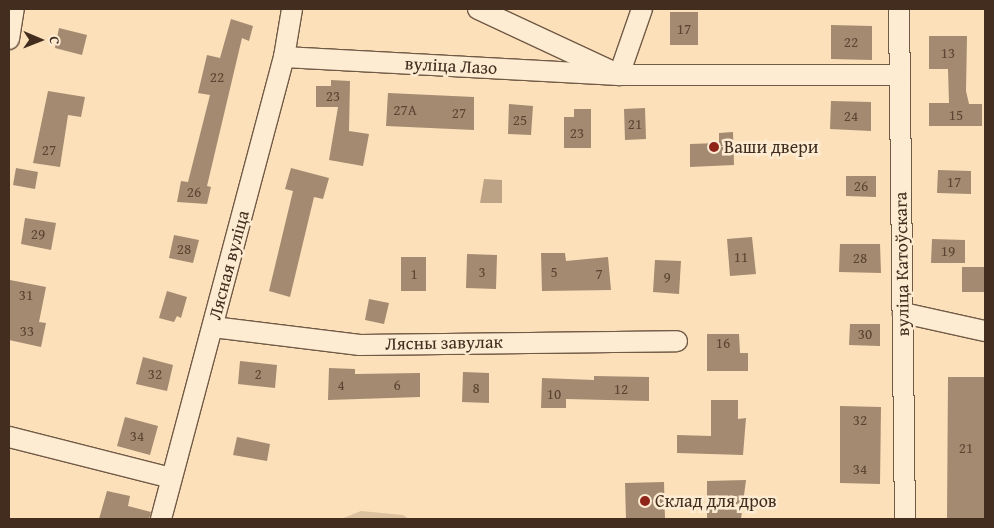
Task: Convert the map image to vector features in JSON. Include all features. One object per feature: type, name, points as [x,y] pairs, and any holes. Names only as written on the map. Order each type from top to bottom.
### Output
[{"type":"street","points":[[9,39],[14,9]]},
{"type":"street","name":"Лясная вуліца","points":[[161,519],[284,57],[292,9]]},
{"type":"street","points":[[478,9],[619,74],[642,9]]},
{"type":"street","name":"вуліца Катоўскага","points":[[899,9],[905,519]]},
{"type":"street","name":"вуліца Лазо","points":[[284,57],[619,74],[900,75]]},
{"type":"street","points":[[903,313],[985,331]]},
{"type":"street","name":"Лясны завулак","points":[[213,327],[360,345],[677,341]]},
{"type":"street","points":[[9,437],[171,478]]},
{"type":"shaded area","points":[[484,179],[502,180],[502,203],[480,203]]},
{"type":"shaded area","points":[[361,511],[403,515],[409,519],[341,519]]},
{"type":"building","points":[[670,12],[698,12],[698,45],[670,45]]},
{"type":"building","points":[[231,19],[253,26],[249,41],[242,38],[207,186],[211,187],[207,204],[177,202],[181,181],[188,182],[210,95],[198,93],[207,55],[220,58]]},
{"type":"building","points":[[831,25],[872,26],[872,60],[831,59]]},
{"type":"building","points":[[59,28],[87,35],[82,55],[55,48]]},
{"type":"building","points":[[929,36],[967,36],[966,91],[969,104],[982,104],[982,126],[929,126],[929,103],[949,103],[948,69],[929,69]]},
{"type":"building","points":[[331,80],[350,81],[349,131],[369,134],[363,166],[329,160],[338,107],[316,107],[316,86],[331,86]]},
{"type":"building","points":[[48,91],[85,97],[81,117],[68,115],[60,167],[33,163]]},
{"type":"building","points":[[388,93],[474,97],[474,130],[386,126]]},
{"type":"building","points":[[831,101],[871,102],[871,131],[830,129]]},
{"type":"building","points":[[509,104],[533,106],[531,135],[508,134]]},
{"type":"building","points":[[645,108],[646,139],[625,140],[624,109]]},
{"type":"building","points":[[574,109],[591,109],[591,148],[564,148],[564,117],[574,117]]},
{"type":"building","points":[[733,132],[734,165],[690,167],[690,144],[719,143],[719,133]]},
{"type":"building","points":[[16,168],[38,172],[35,189],[13,185]]},
{"type":"building","points":[[291,168],[329,178],[323,199],[314,197],[290,297],[269,291],[293,191],[285,189]]},
{"type":"building","points":[[938,170],[971,171],[971,194],[937,193]]},
{"type":"building","points":[[846,176],[876,176],[876,197],[846,196]]},
{"type":"building","points":[[25,218],[56,223],[51,250],[21,244]]},
{"type":"building","points":[[174,235],[199,240],[193,263],[169,258]]},
{"type":"building","points":[[752,237],[756,274],[730,276],[727,239]]},
{"type":"building","points":[[932,239],[965,240],[965,263],[931,263]]},
{"type":"building","points":[[840,244],[880,244],[881,273],[839,272]]},
{"type":"building","points":[[541,253],[565,253],[566,261],[608,257],[611,290],[542,291]]},
{"type":"building","points":[[467,254],[497,255],[496,289],[466,288]]},
{"type":"building","points":[[401,257],[426,257],[426,291],[401,291]]},
{"type":"building","points":[[655,260],[681,261],[679,294],[653,292]]},
{"type":"building","points":[[962,267],[985,267],[985,292],[962,292]]},
{"type":"building","points":[[10,280],[46,287],[39,322],[46,323],[41,347],[9,340]]},
{"type":"building","points":[[167,291],[187,297],[181,318],[177,316],[174,322],[159,318]]},
{"type":"building","points":[[369,299],[389,303],[384,324],[365,320]]},
{"type":"building","points":[[850,324],[880,324],[880,346],[849,345]]},
{"type":"building","points":[[707,334],[739,334],[740,353],[748,353],[748,371],[707,371]]},
{"type":"building","points":[[143,357],[173,365],[167,391],[136,384]]},
{"type":"building","points":[[240,361],[277,365],[275,388],[238,384]]},
{"type":"building","points":[[329,368],[355,369],[355,374],[420,373],[420,397],[328,400]]},
{"type":"building","points":[[463,372],[489,373],[489,403],[462,402]]},
{"type":"building","points":[[594,376],[649,377],[649,401],[566,399],[566,408],[541,408],[542,378],[594,380]]},
{"type":"building","points":[[948,377],[985,377],[985,519],[947,519]]},
{"type":"building","points":[[711,400],[738,400],[738,419],[746,418],[743,455],[677,453],[677,435],[711,436]]},
{"type":"building","points":[[840,406],[881,407],[880,484],[840,483]]},
{"type":"building","points":[[125,417],[158,426],[150,455],[117,446]]},
{"type":"building","points":[[237,437],[270,444],[267,461],[233,455]]},
{"type":"building","points":[[746,480],[741,519],[707,519],[707,481]]},
{"type":"building","name":"Склад для дров","points":[[664,482],[665,519],[626,519],[625,483]]},
{"type":"building","points":[[107,491],[130,496],[128,506],[151,512],[149,519],[99,519]]},
{"type":"place","name":"Ваши двери","points":[[714,147]]},
{"type":"place","name":"Склад для дров","points":[[645,501]]}]
